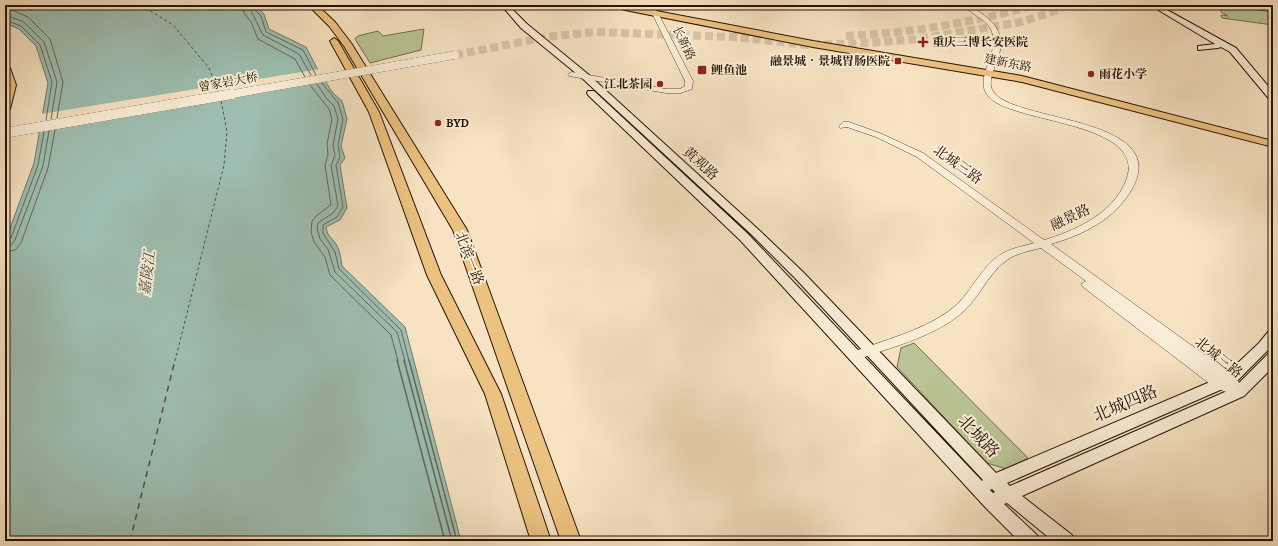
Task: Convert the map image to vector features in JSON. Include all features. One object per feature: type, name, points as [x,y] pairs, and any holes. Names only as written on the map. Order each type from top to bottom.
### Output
[{"type":"main road","points":[[302,5],[323,26],[338,46],[374,112],[434,275],[493,394],[541,541]]},
{"type":"main road","name":"北滨一路","points":[[312,5],[332,24],[348,45],[460,230],[571,541]]},
{"type":"main road","name":"黄观路","points":[[499,5],[537,45],[572,74],[744,237],[855,356]]},
{"type":"main road","name":"黄观路","points":[[504,5],[524,26],[586,77],[756,233],[870,350]]},
{"type":"main road","name":"建新东路","points":[[616,5],[813,44],[990,71],[1273,142]]},
{"type":"main road","name":"建新东路","points":[[626,5],[655,13]]},
{"type":"main road","points":[[1153,5],[1210,36],[1236,53],[1273,98]]},
{"type":"main road","points":[[1158,5],[1238,50],[1273,90]]},
{"type":"main road","points":[[1201,48],[1219,45],[1210,36]]},
{"type":"main road","name":"曾家岩大桥","points":[[5,127],[454,52],[5,133]]},
{"type":"main road","points":[[5,68],[11,85],[5,109]]},
{"type":"main road","name":"北城四路","points":[[979,488],[1224,381],[1264,347],[1273,335]]},
{"type":"main road","name":"北城路","points":[[870,350],[994,481],[1066,541]]},
{"type":"main road","points":[[855,356],[991,502],[1031,541]]},
{"type":"main road","points":[[991,502],[1239,392],[1273,358]]},
{"type":"street","name":"融景路","points":[[855,356],[930,327],[949,317],[963,305],[990,269],[999,260],[1010,254],[1078,232],[1090,226],[1115,206],[1131,184],[1134,164],[1130,154],[1124,147],[1100,132],[1013,107],[995,99],[987,90],[990,71],[999,46],[998,39],[993,27],[966,5]]},
{"type":"street","name":"长新路","points":[[572,74],[666,91],[681,91],[688,87],[689,81],[655,13]]},
{"type":"street","name":"北城三路","points":[[1040,244],[914,157],[875,137],[843,126],[846,124],[877,134],[914,151],[930,161],[1239,392]]},
{"type":"green space","points":[[1232,6],[1273,12],[1273,25],[1222,18],[1221,15],[1228,16],[1221,12],[1221,9]]},
{"type":"green space","points":[[424,29],[421,50],[370,63],[355,39],[358,36],[378,31],[383,36]]},
{"type":"green space","points":[[914,343],[1028,458],[1006,469],[987,463],[897,367],[901,348]]},
{"type":"water","name":"嘉陵江","points":[[5,5],[256,5],[264,14],[269,29],[306,47],[319,72],[333,93],[342,101],[347,119],[341,146],[345,158],[340,165],[347,208],[340,220],[326,227],[327,231],[337,247],[342,266],[405,327],[461,541],[5,541],[5,242],[34,163],[48,83],[36,46],[19,29],[5,23]]},
{"type":"pier","points":[[320,69],[328,81],[37,132],[41,114]]},
{"type":"ferry route","points":[[141,5],[173,25],[209,68],[218,91]]},
{"type":"ferry route","points":[[175,361],[224,165],[227,132],[221,100]]},
{"type":"ferry route","points":[[130,541],[175,360]]},
{"type":"tunnel","points":[[846,36],[917,30],[964,22],[1034,5]]},
{"type":"tunnel","points":[[455,55],[547,37],[595,32],[734,37],[808,45],[870,43],[918,39],[1021,22],[1055,11],[1067,5]]},
{"type":"railway","points":[[213,95],[433,56]]},
{"type":"railway","points":[[5,131],[218,94]]},
{"type":"place","name":"重庆三博长安医院","points":[[923,42]]},
{"type":"place","name":"融景城‧景城胃肠医院","points":[[898,61]]},
{"type":"place","name":"鲤鱼池","points":[[702,70]]},
{"type":"place","name":"雨花小学","points":[[1091,74]]},
{"type":"place","name":"江北茶园","points":[[660,84]]},
{"type":"place","name":"BYD","points":[[438,123]]}]
